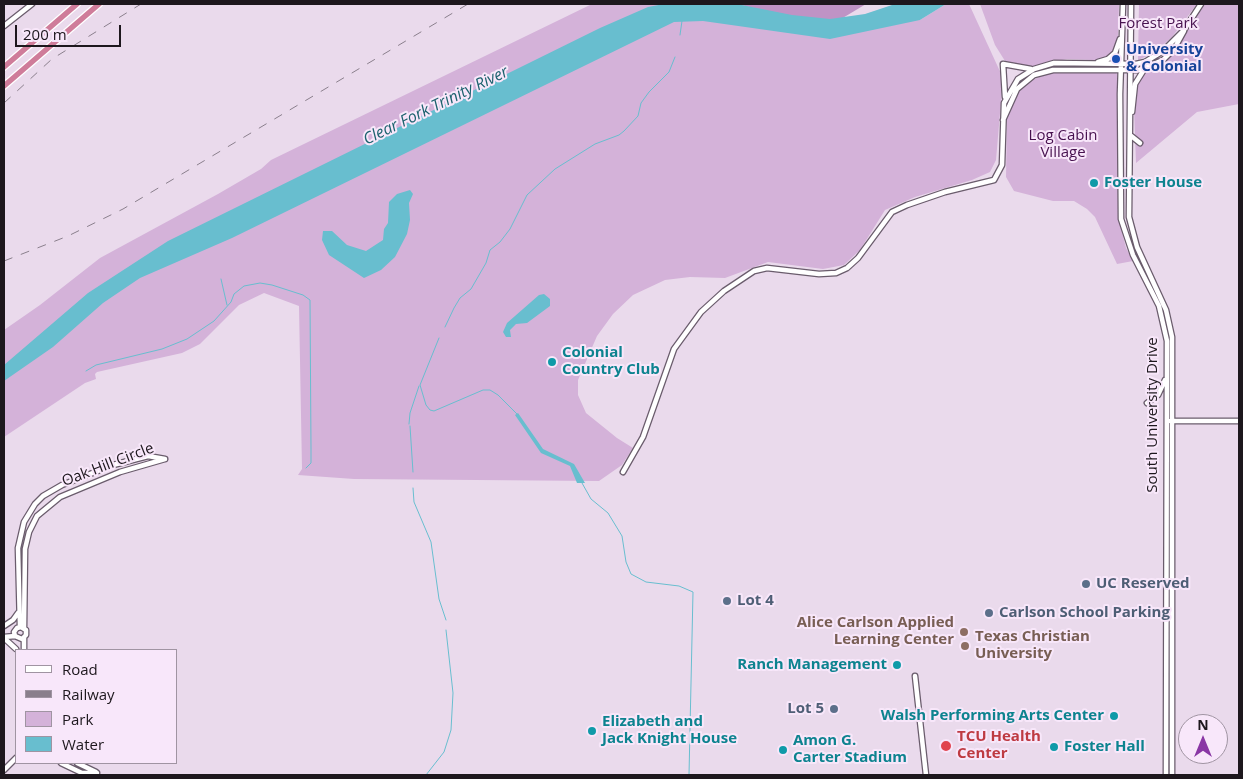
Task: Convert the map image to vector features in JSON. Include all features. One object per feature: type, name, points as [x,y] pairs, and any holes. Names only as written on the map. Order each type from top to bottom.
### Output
[{"type":"highway","points":[[4,67],[78,4]]},
{"type":"highway","points":[[4,86],[99,4]]},
{"type":"street","points":[[4,26],[32,4]]},
{"type":"street","name":"South University Drive","points":[[1123,4],[1121,219],[1130,249],[1154,292],[1163,316],[1167,341],[1172,775]]},
{"type":"street","name":"South University Drive","points":[[1131,4],[1129,134],[1131,229],[1142,260],[1163,301],[1171,328],[1168,421],[1166,775]]},
{"type":"street","points":[[1005,101],[1018,79],[1034,69],[1054,63],[1130,64],[1145,62],[1156,57],[1184,30],[1201,4]]},
{"type":"street","points":[[1003,120],[1013,94],[1034,75],[1052,70],[1130,70],[1145,68],[1169,54],[1182,38],[1184,30]]},
{"type":"street","points":[[1085,64],[1102,62],[1111,56],[1117,48],[1122,33]]},
{"type":"street","points":[[623,472],[643,437],[674,349],[701,312],[724,290],[754,271],[766,268],[819,274],[842,270],[852,265],[892,212],[946,192],[990,181],[996,176],[1002,165],[1005,101],[1003,64],[1015,68],[1034,69]]},
{"type":"street","points":[[1130,124],[1133,89],[1145,68]]},
{"type":"street","points":[[1129,134],[1140,143]]},
{"type":"street","points":[[1147,403],[1158,395],[1166,377]]},
{"type":"street","points":[[1168,421],[1239,421]]},
{"type":"street","name":"Oak Hill Circle","points":[[148,456],[165,459],[120,472],[60,497],[37,516],[29,532],[25,550],[20,628],[18,542],[24,522],[35,504],[43,496],[62,485],[113,465],[148,456]]},
{"type":"street","points":[[4,626],[13,620],[19,612]]},
{"type":"street","points":[[4,626],[20,628],[26,632],[24,649]]},
{"type":"street","points":[[16,649],[16,637],[20,628]]},
{"type":"street","points":[[4,638],[24,638]]},
{"type":"street","points":[[4,638],[15,649]]},
{"type":"street","points":[[915,676],[926,775]]},
{"type":"street","points":[[4,770],[15,759]]},
{"type":"street","points":[[63,764],[82,773],[97,773],[79,764]]},
{"type":"green space","name":"Colonial Country Club","points":[[592,4],[732,4],[730,24],[920,20],[946,4],[969,4],[1003,78],[996,160],[990,172],[972,180],[915,197],[885,210],[860,250],[844,265],[823,269],[768,262],[725,278],[690,277],[665,280],[633,295],[613,314],[597,336],[578,380],[578,395],[586,413],[617,438],[633,448],[622,465],[599,481],[354,479],[298,475],[302,469],[299,306],[264,293],[239,305],[200,344],[182,353],[97,372],[95,374],[96,379],[85,383],[4,437],[4,330],[40,305],[100,258],[218,194],[261,169],[271,160]]},
{"type":"green space","points":[[980,4],[1119,4],[1117,61],[1067,59],[1029,67],[1015,66],[1005,61],[995,45]]},
{"type":"green space","name":"Forest Park","points":[[1139,4],[1197,4],[1172,37],[1154,53],[1138,60]]},
{"type":"green space","points":[[1203,4],[1239,4],[1239,104],[1197,112],[1136,163],[1135,87],[1144,73],[1164,61],[1177,49]]},
{"type":"green space","name":"Log Cabin Village","points":[[1048,72],[1115,72],[1117,74],[1118,216],[1126,248],[1133,261],[1117,264],[1095,217],[1087,209],[1074,201],[1053,201],[1014,191],[1006,177],[1007,119],[1012,99],[1022,86]]},
{"type":"shaded area","points":[[736,4],[866,4],[831,25]]},
{"type":"water","points":[[664,4],[737,4],[792,15],[830,19],[865,14],[895,4],[946,4],[920,20],[830,39],[703,21],[674,22],[232,238],[140,278],[103,303],[53,347],[4,381],[4,365],[88,293],[168,241],[600,28],[648,7]]},
{"type":"water","points":[[410,190],[413,194],[409,203],[410,220],[407,234],[395,257],[381,270],[364,278],[329,255],[322,240],[323,231],[332,231],[347,245],[366,251],[383,240],[384,229],[388,223],[389,202],[397,194]]},
{"type":"water","points":[[544,294],[550,299],[550,306],[527,323],[516,324],[510,330],[511,337],[506,337],[503,332],[507,323],[539,295]]},
{"type":"water","points":[[518,413],[543,449],[574,464],[585,483],[577,483],[570,466],[541,453],[515,415]]},
{"type":"waterway","points":[[680,35],[682,21]]},
{"type":"waterway","points":[[445,327],[460,298],[471,289],[486,263],[490,250],[500,242],[510,229],[527,195],[555,169],[595,144],[619,135],[624,131],[638,116],[641,103],[649,92],[669,72],[675,57]]},
{"type":"waterway","points":[[221,279],[227,305]]},
{"type":"waterway","points":[[86,371],[96,365],[162,349],[187,339],[214,321],[231,302],[234,294],[244,286],[260,283],[303,295],[310,300],[311,463],[306,468]]},
{"type":"waterway","points":[[439,338],[420,385],[426,405],[430,410],[434,411],[483,390],[490,390],[498,395],[517,414]]},
{"type":"waterway","points":[[409,424],[410,413],[419,386]]},
{"type":"waterway","points":[[410,426],[413,472]]},
{"type":"waterway","points":[[582,483],[591,499],[608,513],[622,536],[626,562],[631,574],[646,582],[679,586],[693,592],[689,775]]},
{"type":"waterway","points":[[413,488],[414,502],[431,542],[439,599],[446,620]]},
{"type":"waterway","points":[[426,775],[444,752],[451,730],[453,693],[446,630]]},
{"type":"railway","points":[[4,103],[52,59],[141,4]]},
{"type":"railway","points":[[4,261],[68,236],[123,209],[468,4]]},
{"type":"place","name":"University & Colonial","points":[[1116,59]]},
{"type":"place","name":"Foster House","points":[[1094,183]]},
{"type":"place","name":"Colonial Country Club","points":[[552,362]]},
{"type":"place","name":"UC Reserved","points":[[1086,584]]},
{"type":"place","name":"Lot 4","points":[[727,601]]},
{"type":"place","name":"Carlson School Parking","points":[[989,613]]},
{"type":"place","name":"Alice Carlson Applied Learning Center","points":[[964,632]]},
{"type":"place","name":"Texas Christian University","points":[[965,646]]},
{"type":"place","name":"Ranch Management","points":[[897,665]]},
{"type":"place","name":"Lot 5","points":[[834,709]]},
{"type":"place","name":"Walsh Performing Arts Center","points":[[1114,716]]},
{"type":"place","name":"Elizabeth and Jack Knight House","points":[[592,731]]},
{"type":"place","name":"TCU Health Center","points":[[946,746]]},
{"type":"place","name":"Foster Hall","points":[[1054,747]]},
{"type":"place","name":"Amon G. Carter Stadium","points":[[783,750]]},
{"type":"water label","name":"Clear Fork Trinity River","points":[[436,106]]}]
